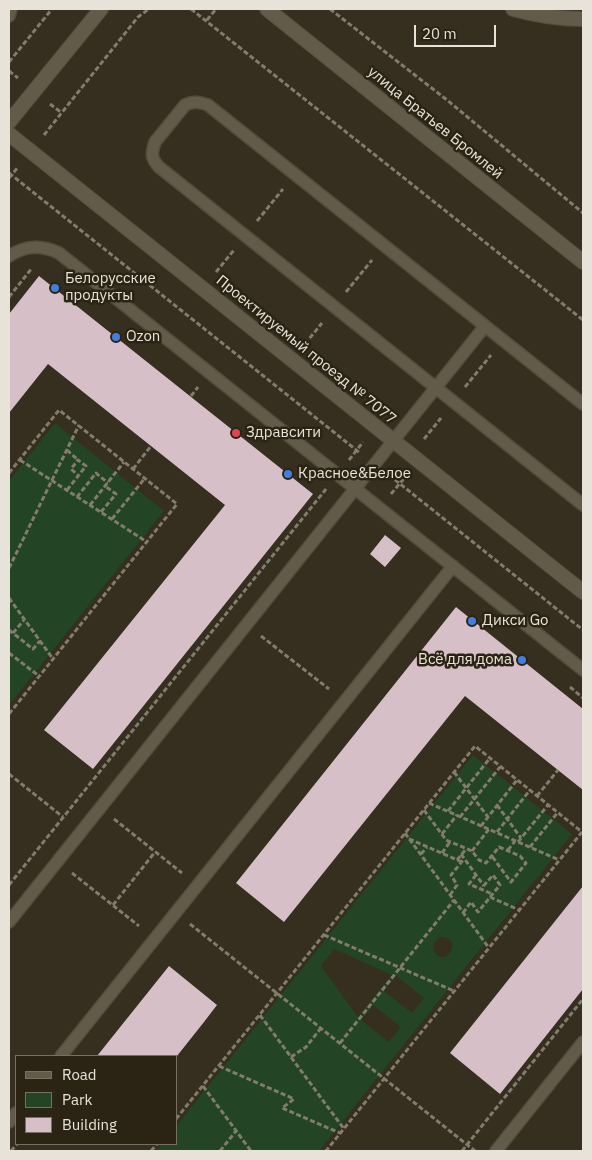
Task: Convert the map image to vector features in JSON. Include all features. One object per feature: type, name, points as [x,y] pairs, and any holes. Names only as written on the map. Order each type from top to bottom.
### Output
[{"type":"street","points":[[9,122],[101,9]]},
{"type":"street","name":"улица Братьев Бромлей","points":[[267,9],[583,262]]},
{"type":"street","points":[[512,9],[529,13],[583,19]]},
{"type":"street","name":"Проектируемый проезд № 7077","points":[[9,134],[583,592]]},
{"type":"lane","points":[[9,16],[11,9]]},
{"type":"lane","points":[[583,404],[208,106],[197,102],[185,105],[155,142],[152,150],[154,161],[159,167],[583,505]]},
{"type":"lane","points":[[9,256],[26,248],[37,247],[49,248],[60,253],[583,670]]},
{"type":"lane","points":[[9,922],[485,326]]},
{"type":"lane","points":[[62,1055],[453,566]]},
{"type":"lane","points":[[496,1151],[583,1042]]},
{"type":"path","points":[[9,62],[52,9]]},
{"type":"path","points":[[147,9],[10,175],[583,630]]},
{"type":"path","points":[[192,9],[583,320]]},
{"type":"path","points":[[207,20],[216,9]]},
{"type":"path","points":[[330,9],[447,100],[583,213]]},
{"type":"path","points":[[9,297],[36,262]]},
{"type":"path","points":[[189,384],[196,390]]},
{"type":"path","points":[[9,473],[59,410],[177,504],[53,659],[10,708],[9,714]]},
{"type":"path","points":[[9,568],[79,425]]},
{"type":"path","points":[[133,469],[151,446]]},
{"type":"path","points":[[67,450],[86,466],[67,490]]},
{"type":"path","points":[[20,460],[147,542]]},
{"type":"path","points":[[78,460],[71,469],[79,476]]},
{"type":"path","points":[[380,508],[418,460]]},
{"type":"path","points":[[90,505],[124,462]]},
{"type":"path","points":[[77,497],[96,473],[116,494],[102,512]]},
{"type":"path","points":[[9,885],[338,474]]},
{"type":"path","points":[[112,519],[145,478]]},
{"type":"path","points":[[324,491],[342,506]]},
{"type":"path","points":[[9,598],[53,659]]},
{"type":"path","points":[[13,633],[24,620]]},
{"type":"path","points":[[247,625],[344,702]]},
{"type":"path","points":[[9,630],[33,649],[40,641]]},
{"type":"path","points":[[9,652],[39,676]]},
{"type":"path","points":[[178,1117],[474,746],[582,832],[326,1151]]},
{"type":"path","points":[[448,811],[490,758]]},
{"type":"path","points":[[442,834],[474,799],[500,766]]},
{"type":"path","points":[[537,796],[558,770]]},
{"type":"path","points":[[454,772],[488,817]]},
{"type":"path","points":[[9,774],[58,813]]},
{"type":"path","points":[[481,826],[517,780]]},
{"type":"path","points":[[497,832],[530,790]]},
{"type":"path","points":[[429,803],[559,860]]},
{"type":"path","points":[[497,805],[521,838]]},
{"type":"path","points":[[508,850],[521,838],[548,805]]},
{"type":"path","points":[[100,808],[198,886]]},
{"type":"path","points":[[424,810],[446,840],[472,851],[479,860],[486,863],[492,855],[499,846],[520,856],[526,863],[510,882],[492,855]]},
{"type":"path","points":[[530,847],[558,812]]},
{"type":"path","points":[[472,851],[489,829]]},
{"type":"path","points":[[405,833],[489,948]]},
{"type":"path","points":[[409,839],[457,860],[463,860]]},
{"type":"path","points":[[442,853],[450,842]]},
{"type":"path","points":[[420,854],[427,847]]},
{"type":"path","points":[[457,860],[466,849]]},
{"type":"path","points":[[113,905],[155,852]]},
{"type":"path","points":[[462,854],[463,860],[484,886]]},
{"type":"path","points":[[450,895],[457,885],[451,876],[463,860]]},
{"type":"path","points":[[58,861],[155,939]]},
{"type":"path","points":[[476,875],[469,884],[519,910]]},
{"type":"path","points":[[463,912],[471,902],[478,912],[500,885],[493,875],[481,889]]},
{"type":"path","points":[[340,1043],[454,900]]},
{"type":"path","points":[[198,930],[475,1151]]},
{"type":"path","points":[[324,935],[454,991]]},
{"type":"path","points":[[462,1151],[583,999]]},
{"type":"path","points":[[260,1015],[344,1129]]},
{"type":"path","points":[[291,1058],[306,1046],[321,1028]]},
{"type":"path","points":[[219,1066],[294,1099],[282,1108],[340,1133]]},
{"type":"path","points":[[203,1086],[251,1151]]},
{"type":"path","points":[[220,1151],[236,1131]]},
{"type":"green space","points":[[55,423],[164,511],[9,705],[9,481]]},
{"type":"green space","points":[[473,755],[572,834],[319,1151],[156,1151],[161,1145],[178,1145],[178,1124]],"holes":[[[440,937],[451,941],[452,950],[445,957],[436,954],[433,949],[433,945]],[[334,949],[392,975],[358,1017],[321,966]],[[396,976],[424,998],[412,1013],[384,991]],[[373,1005],[401,1027],[389,1042],[361,1020]]]},
{"type":"building","points":[[39,276],[313,494],[93,769],[44,730],[225,505],[48,364],[9,413],[9,314]]},
{"type":"building","points":[[385,535],[401,548],[385,567],[370,554]]},
{"type":"building","points":[[456,607],[583,709],[583,790],[465,696],[284,922],[236,883]]},
{"type":"building","points":[[583,886],[583,989],[500,1094],[450,1053]]},
{"type":"building","points":[[169,966],[217,1005],[178,1055],[98,1055]]},
{"type":"place","name":"Белорусские продукты","points":[[55,288]]},
{"type":"place","name":"Ozon","points":[[116,337]]},
{"type":"place","name":"Здравсити","points":[[236,433]]},
{"type":"place","name":"Красное&Белое","points":[[288,474]]},
{"type":"place","name":"Дикси Go","points":[[472,621]]},
{"type":"place","name":"Всё для дома","points":[[522,660]]}]
